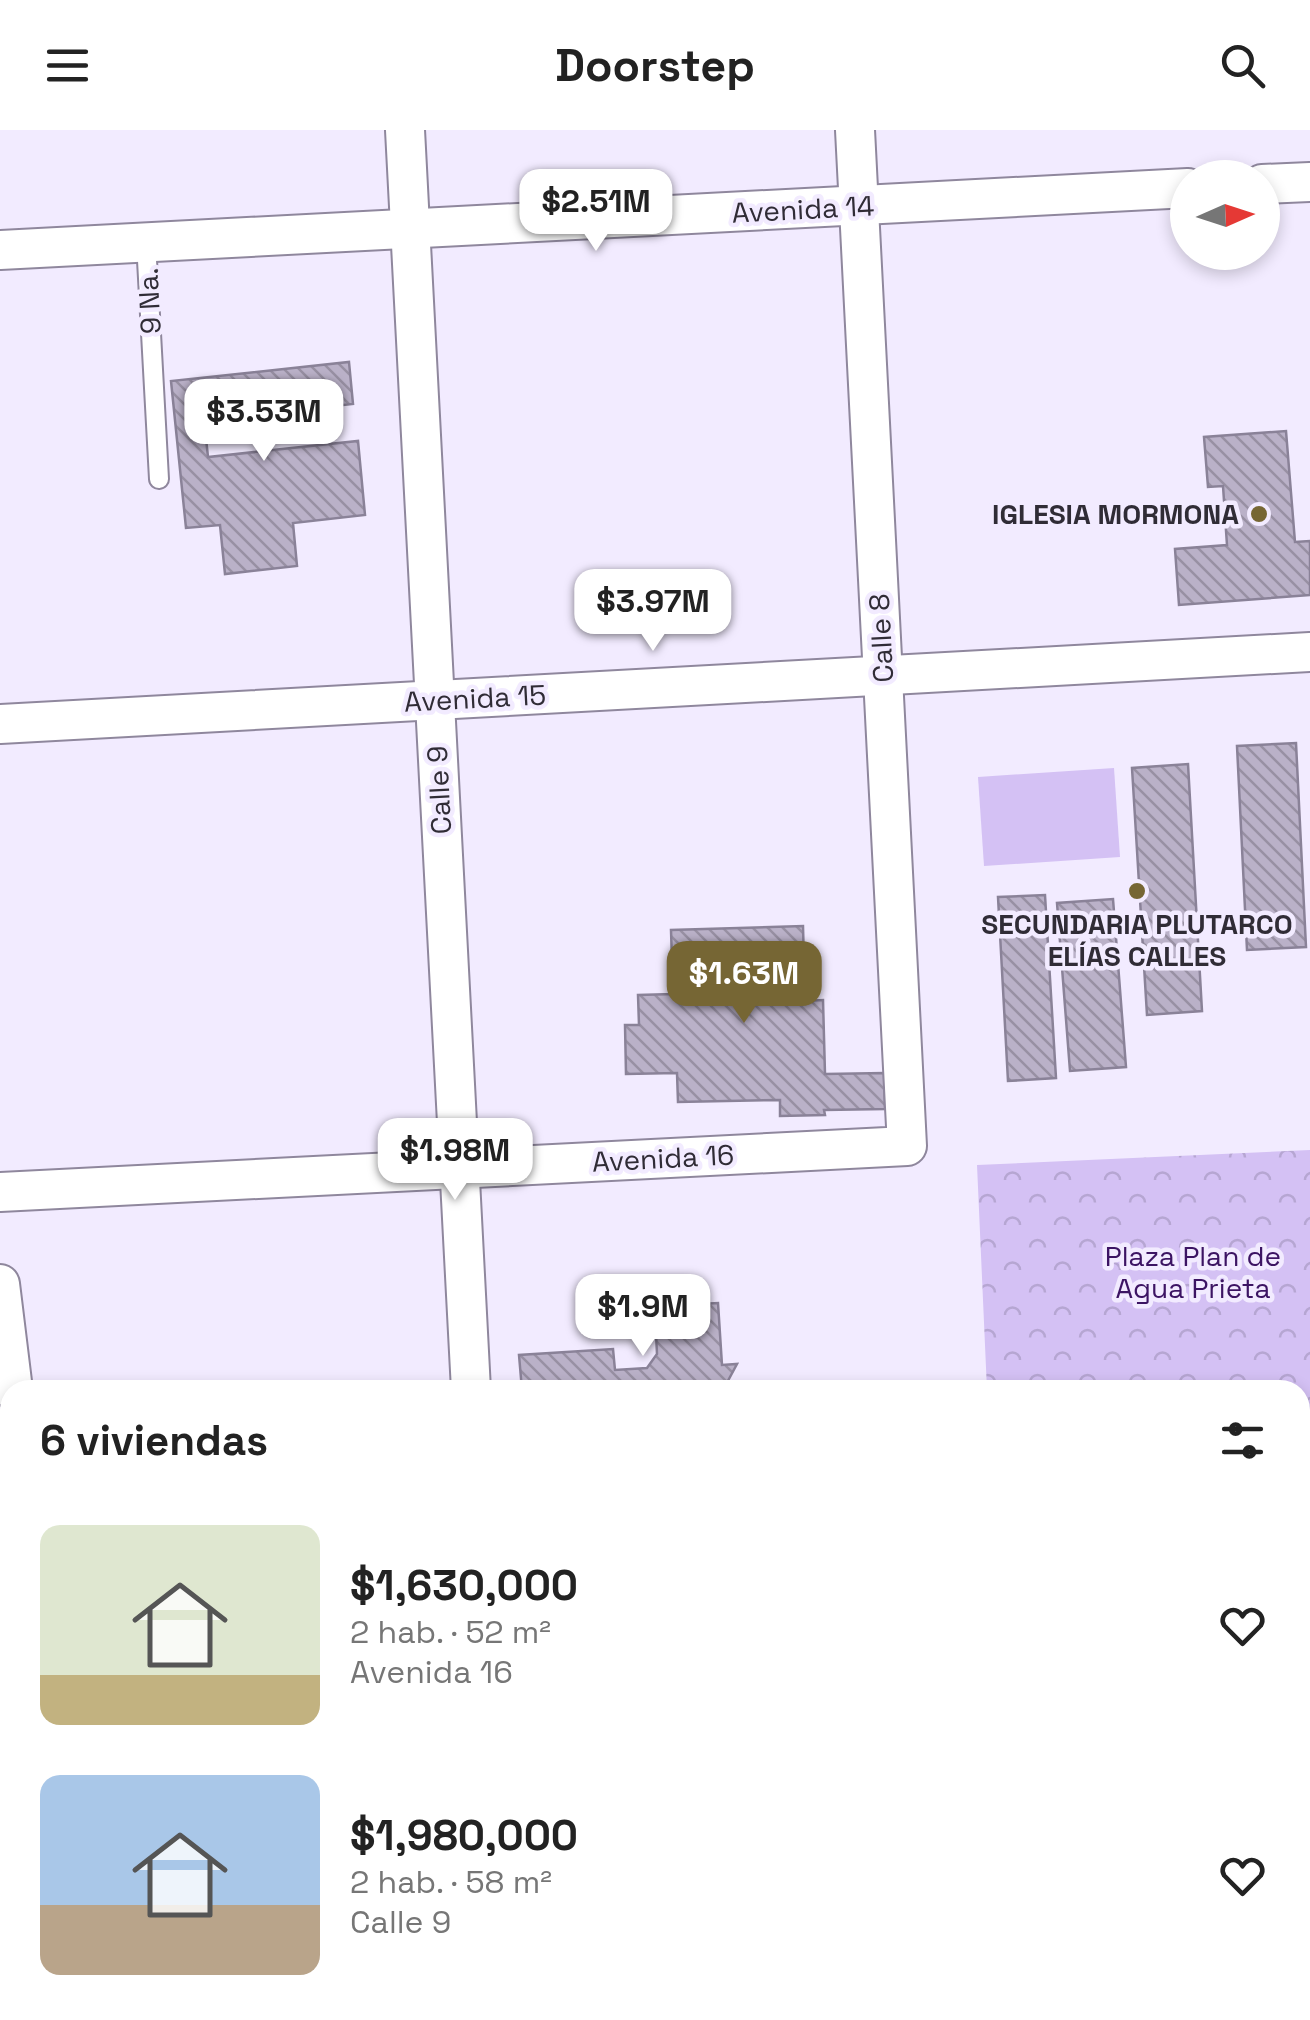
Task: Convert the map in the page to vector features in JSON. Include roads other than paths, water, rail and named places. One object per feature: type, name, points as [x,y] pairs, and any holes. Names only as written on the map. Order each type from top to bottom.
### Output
[{"type":"street","name":"Calle 9","points":[[405,130],[470,1380]]},
{"type":"street","name":"Calle 8","points":[[855,130],[907,1146]]},
{"type":"street","points":[[1280,183],[1310,182]]},
{"type":"street","name":"Avenida 14","points":[[0,250],[1170,189]]},
{"type":"street","name":"Avenida 15","points":[[0,724],[1310,652]]},
{"type":"street","name":"Avenida 16","points":[[0,1192],[907,1146]]},
{"type":"street","points":[[0,1284],[11,1380]]},
{"type":"lane","name":"9 Na.","points":[[146,242],[159,479]]},
{"type":"place","name":"IGLESIA MORMONA","points":[[1259,514]]},
{"type":"place","name":"SECUNDARIA PLUTARCO ELÍAS CALLES","points":[[1137,891]]},
{"type":"park label","name":"Plaza Plan de Agua Prieta","points":[[1193,1272]]}]
